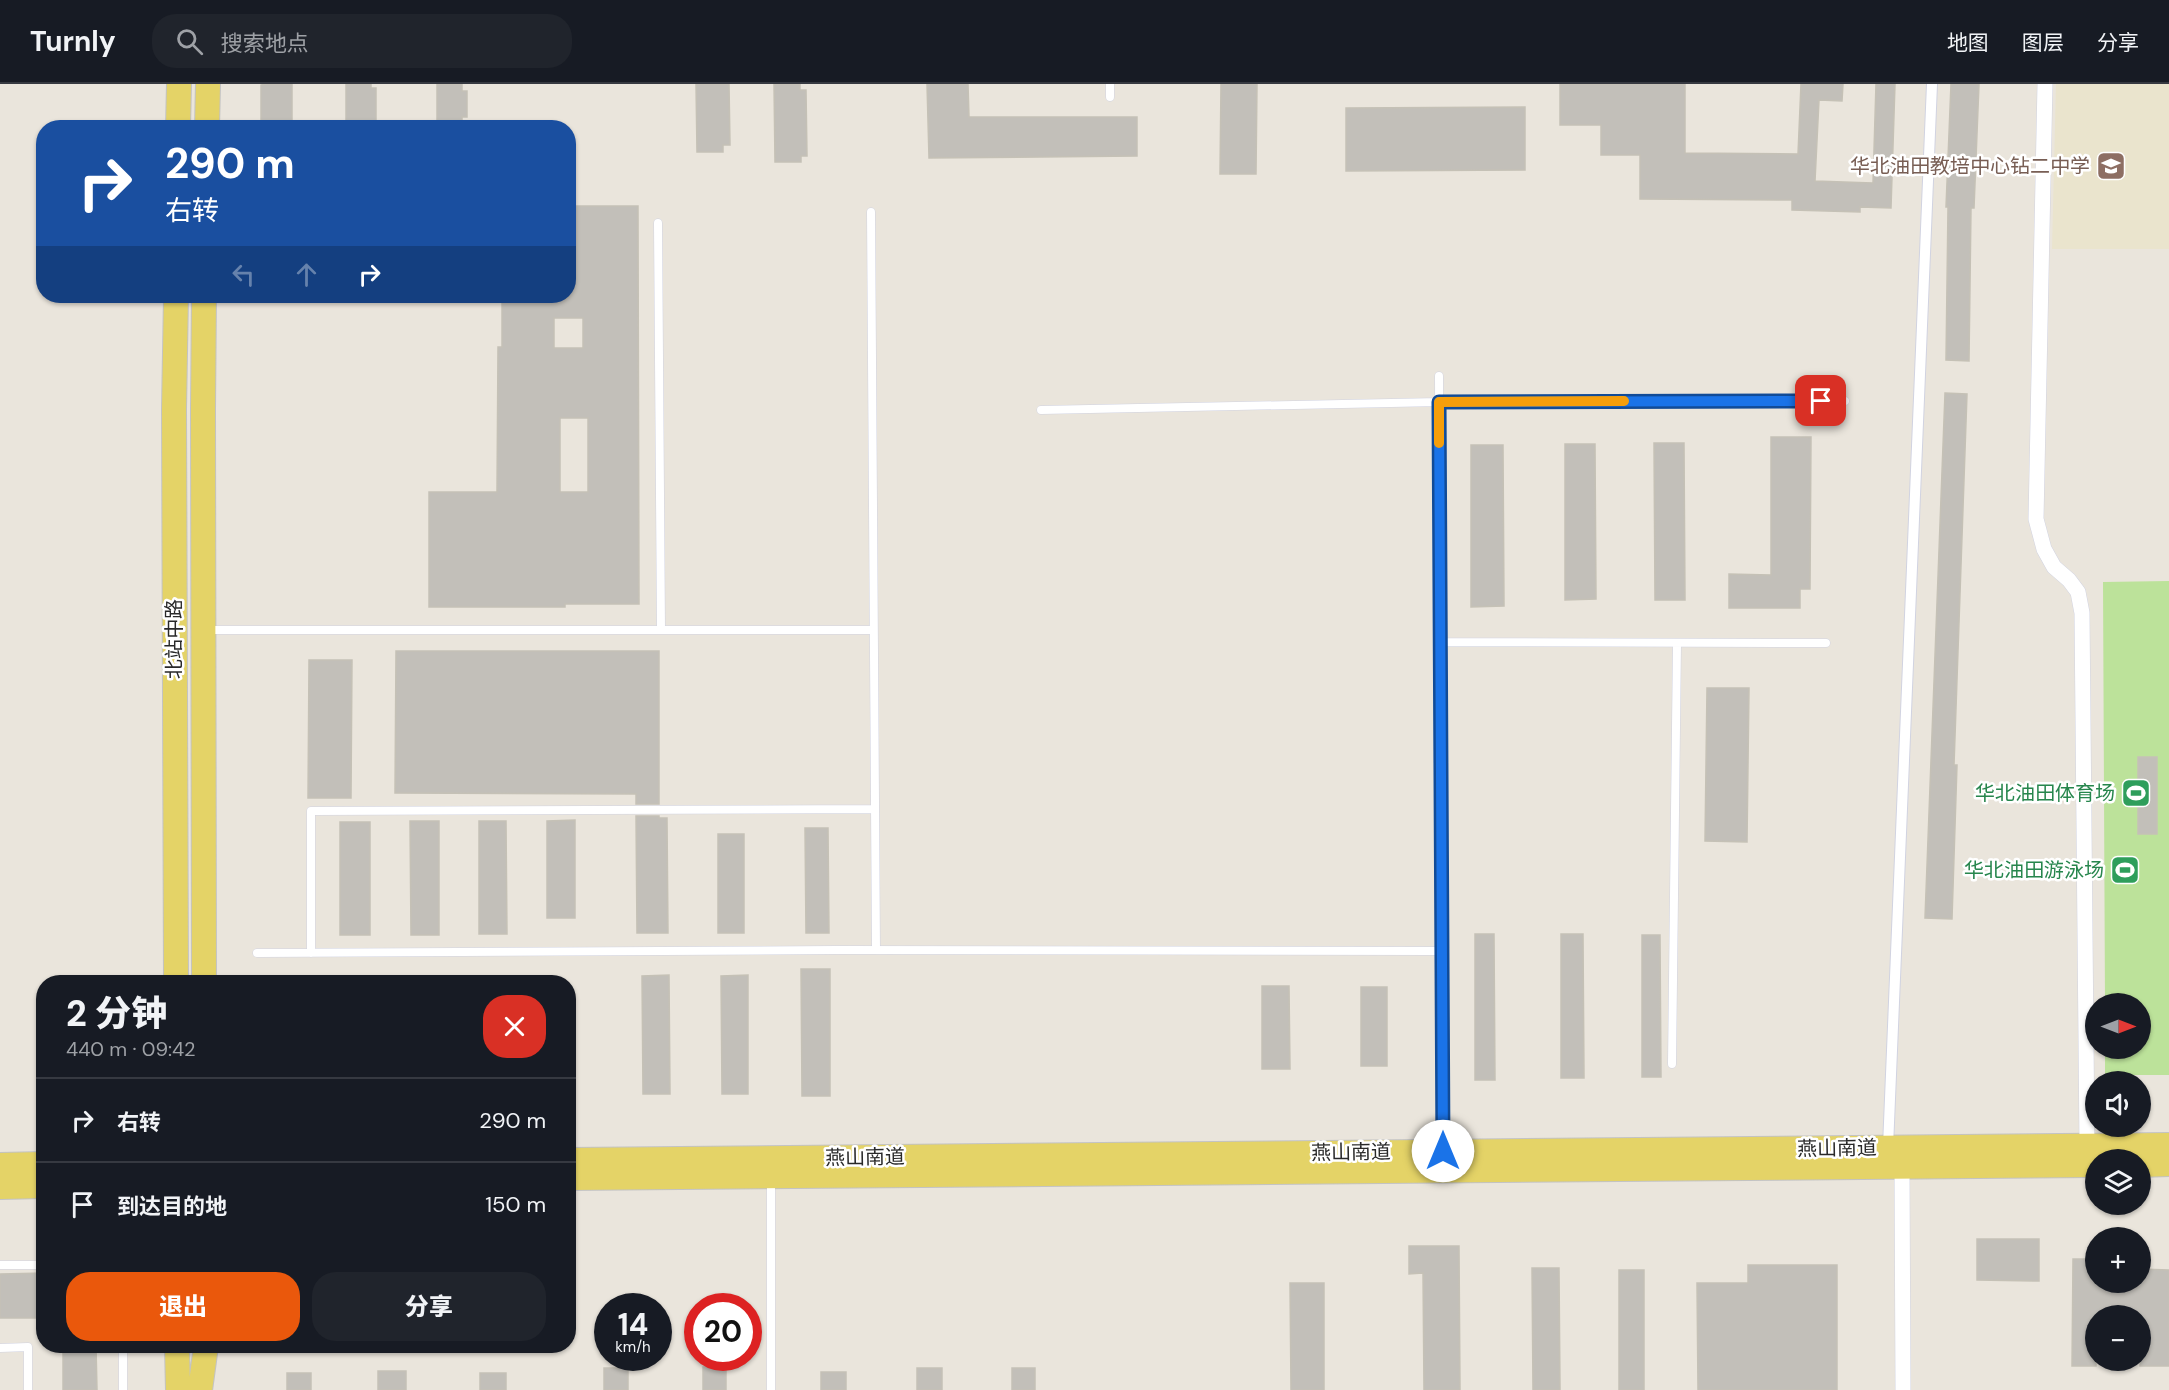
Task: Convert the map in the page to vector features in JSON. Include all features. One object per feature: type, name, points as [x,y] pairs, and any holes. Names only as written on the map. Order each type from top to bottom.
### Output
[{"type":"main road","points":[[178,120],[179,84]]},
{"type":"main road","points":[[207,120],[208,84]]},
{"type":"main road","name":"北站中路","points":[[176,303],[174,409],[176,975]]},
{"type":"main road","name":"北站中路","points":[[204,303],[204,975]]},
{"type":"main road","name":"燕山南道","points":[[2138,1149],[2169,1145]]},
{"type":"main road","name":"燕山南道","points":[[576,1160],[1443,1151],[1895,1157]]},
{"type":"main road","name":"燕山南道","points":[[576,1178],[771,1177],[2085,1155]]},
{"type":"main road","points":[[0,1164],[36,1164]]},
{"type":"main road","points":[[2151,1165],[2169,1164]]},
{"type":"main road","points":[[0,1187],[36,1186]]},
{"type":"main road","points":[[177,1353],[178,1390]]},
{"type":"main road","points":[[200,1390],[205,1353]]},
{"type":"street","points":[[1904,1390],[1895,1157],[1932,84]]},
{"type":"street","points":[[2046,84],[2036,519],[2044,549],[2054,567],[2078,592],[2082,613],[2091,1149]]},
{"type":"lane","points":[[1110,84],[1110,97]]},
{"type":"lane","points":[[872,212],[876,950]]},
{"type":"lane","points":[[658,223],[661,630]]},
{"type":"lane","points":[[1439,375],[1443,1151]]},
{"type":"lane","points":[[1041,410],[1439,402],[1845,401]]},
{"type":"lane","points":[[203,630],[873,630]]},
{"type":"lane","points":[[1440,642],[1826,643]]},
{"type":"lane","points":[[1672,1064],[1677,643]]},
{"type":"lane","points":[[311,952],[311,811],[875,809]]},
{"type":"lane","points":[[257,953],[876,950],[1442,951]]},
{"type":"lane","points":[[771,1177],[771,1390]]},
{"type":"lane","points":[[0,1265],[36,1265]]},
{"type":"lane","points":[[0,1348],[28,1347],[28,1390]]},
{"type":"lane","points":[[123,1353],[123,1390]]},
{"type":"shaded area","name":"华北油田教培中心钻二中学","points":[[2056,84],[2169,84],[2169,249],[2052,249]]},
{"type":"green space","name":"华北油田体育场","points":[[2169,581],[2169,1075],[2151,1075],[2151,1071],[2105,1071],[2105,1059],[2151,1059],[2151,993],[2105,993],[2103,582]]},
{"type":"building","points":[[292,84],[292,120],[261,120],[261,85]]},
{"type":"building","points":[[346,84],[371,84],[371,88],[376,88],[376,120],[346,120]]},
{"type":"building","points":[[437,84],[462,84],[462,91],[467,91],[467,117],[462,117],[462,120],[437,120]]},
{"type":"building","points":[[696,84],[729,84],[730,145],[723,145],[723,152],[697,152]]},
{"type":"building","points":[[774,84],[800,84],[800,90],[806,90],[807,156],[801,156],[801,162],[775,162]]},
{"type":"building","points":[[927,84],[968,84],[969,117],[1137,117],[1137,156],[929,158]]},
{"type":"building","points":[[1221,84],[1257,84],[1256,174],[1220,174]]},
{"type":"building","points":[[1560,84],[1685,84],[1685,153],[1798,154],[1801,84],[1843,84],[1842,101],[1819,100],[1815,181],[1873,183],[1876,84],[1895,84],[1891,208],[1860,207],[1860,212],[1792,210],[1792,200],[1640,199],[1640,155],[1601,155],[1601,125],[1560,125]]},
{"type":"building","points":[[1951,84],[1979,84],[1974,208],[1971,208],[1969,361],[1946,360],[1948,207],[1946,207]]},
{"type":"building","points":[[1525,107],[1525,170],[1346,171],[1346,108]]},
{"type":"building","points":[[576,206],[638,206],[639,604],[565,604],[565,607],[429,607],[429,492],[497,492],[498,347],[502,347],[502,303],[576,303]],"holes":[[[554,318],[583,318],[583,348],[554,348]],[[560,418],[588,418],[588,492],[560,492]]]},
{"type":"building","points":[[1945,393],[1967,394],[1954,765],[1957,765],[1952,919],[1925,918]]},
{"type":"building","points":[[1771,437],[1811,437],[1810,589],[1800,589],[1800,608],[1729,608],[1729,574],[1771,575]]},
{"type":"building","points":[[1654,443],[1684,443],[1685,600],[1655,600]]},
{"type":"building","points":[[1565,444],[1595,444],[1596,599],[1565,600]]},
{"type":"building","points":[[1471,445],[1503,445],[1504,606],[1471,607]]},
{"type":"building","points":[[396,651],[659,651],[659,804],[636,804],[636,794],[395,793]]},
{"type":"building","points":[[309,660],[352,660],[351,798],[308,798]]},
{"type":"building","points":[[1707,688],[1749,688],[1747,842],[1705,841]]},
{"type":"building","points":[[2138,757],[2157,757],[2157,834],[2138,834]]},
{"type":"building","points":[[636,816],[667,818],[668,933],[637,933]]},
{"type":"building","points":[[575,820],[575,918],[547,918],[547,821]]},
{"type":"building","points":[[410,821],[439,821],[439,935],[411,935]]},
{"type":"building","points":[[479,821],[506,821],[507,934],[479,934]]},
{"type":"building","points":[[340,822],[370,822],[370,935],[340,935]]},
{"type":"building","points":[[805,828],[828,828],[829,933],[806,933]]},
{"type":"building","points":[[718,834],[744,834],[744,933],[718,933]]},
{"type":"building","points":[[1475,934],[1494,934],[1495,1080],[1475,1080]]},
{"type":"building","points":[[1561,934],[1583,934],[1584,1078],[1561,1078]]},
{"type":"building","points":[[1642,935],[1660,935],[1661,1077],[1642,1077]]},
{"type":"building","points":[[801,969],[830,969],[830,1096],[802,1096]]},
{"type":"building","points":[[669,975],[670,1094],[643,1094],[642,976]]},
{"type":"building","points":[[748,975],[748,1094],[722,1094],[721,976]]},
{"type":"building","points":[[1262,986],[1289,986],[1290,1069],[1262,1069]]},
{"type":"building","points":[[1361,987],[1387,987],[1387,1066],[1361,1066]]},
{"type":"building","points":[[1977,1239],[2039,1239],[2039,1281],[1977,1280]]},
{"type":"building","points":[[1409,1246],[1459,1246],[1460,1390],[1424,1390],[1423,1273],[1409,1274]]},
{"type":"building","points":[[2073,1259],[2085,1259],[2085,1293],[2151,1293],[2151,1269],[2169,1270],[2169,1366],[2151,1366],[2151,1305],[2085,1305],[2085,1366],[2072,1366]]},
{"type":"building","points":[[1748,1265],[1837,1265],[1837,1390],[1698,1390],[1697,1283],[1748,1283]]},
{"type":"building","points":[[1532,1268],[1559,1268],[1560,1390],[1533,1390]]},
{"type":"building","points":[[1619,1270],[1644,1270],[1644,1390],[1619,1390]]},
{"type":"building","points":[[36,1273],[36,1318],[0,1318],[0,1274]]},
{"type":"building","points":[[1290,1283],[1324,1283],[1324,1390],[1291,1390]]},
{"type":"building","points":[[63,1353],[96,1353],[97,1390],[63,1390]]},
{"type":"building","points":[[917,1368],[942,1368],[942,1390],[917,1390]]},
{"type":"building","points":[[1012,1368],[1035,1368],[1035,1390],[1012,1390]]},
{"type":"building","points":[[378,1371],[406,1371],[406,1390],[378,1390]]},
{"type":"building","points":[[604,1371],[628,1371],[628,1390],[604,1390]]},
{"type":"building","points":[[703,1371],[726,1371],[726,1390],[703,1390]]},
{"type":"building","points":[[821,1372],[846,1372],[846,1390],[821,1390]]},
{"type":"building","points":[[287,1373],[311,1373],[311,1390],[287,1390]]},
{"type":"building","points":[[480,1373],[506,1373],[506,1390],[480,1390]]},
{"type":"slow traffic","points":[[1439,443],[1439,402],[1624,401]]},
{"type":"place","name":"华北油田教培中心钻二中学","points":[[2111,166]]},
{"type":"place","name":"华北油田体育场","points":[[2136,793]]},
{"type":"place","name":"华北油田游泳场","points":[[2125,870]]},
{"type":"route","points":[[1443,1151],[1439,402],[1821,401]]}]
